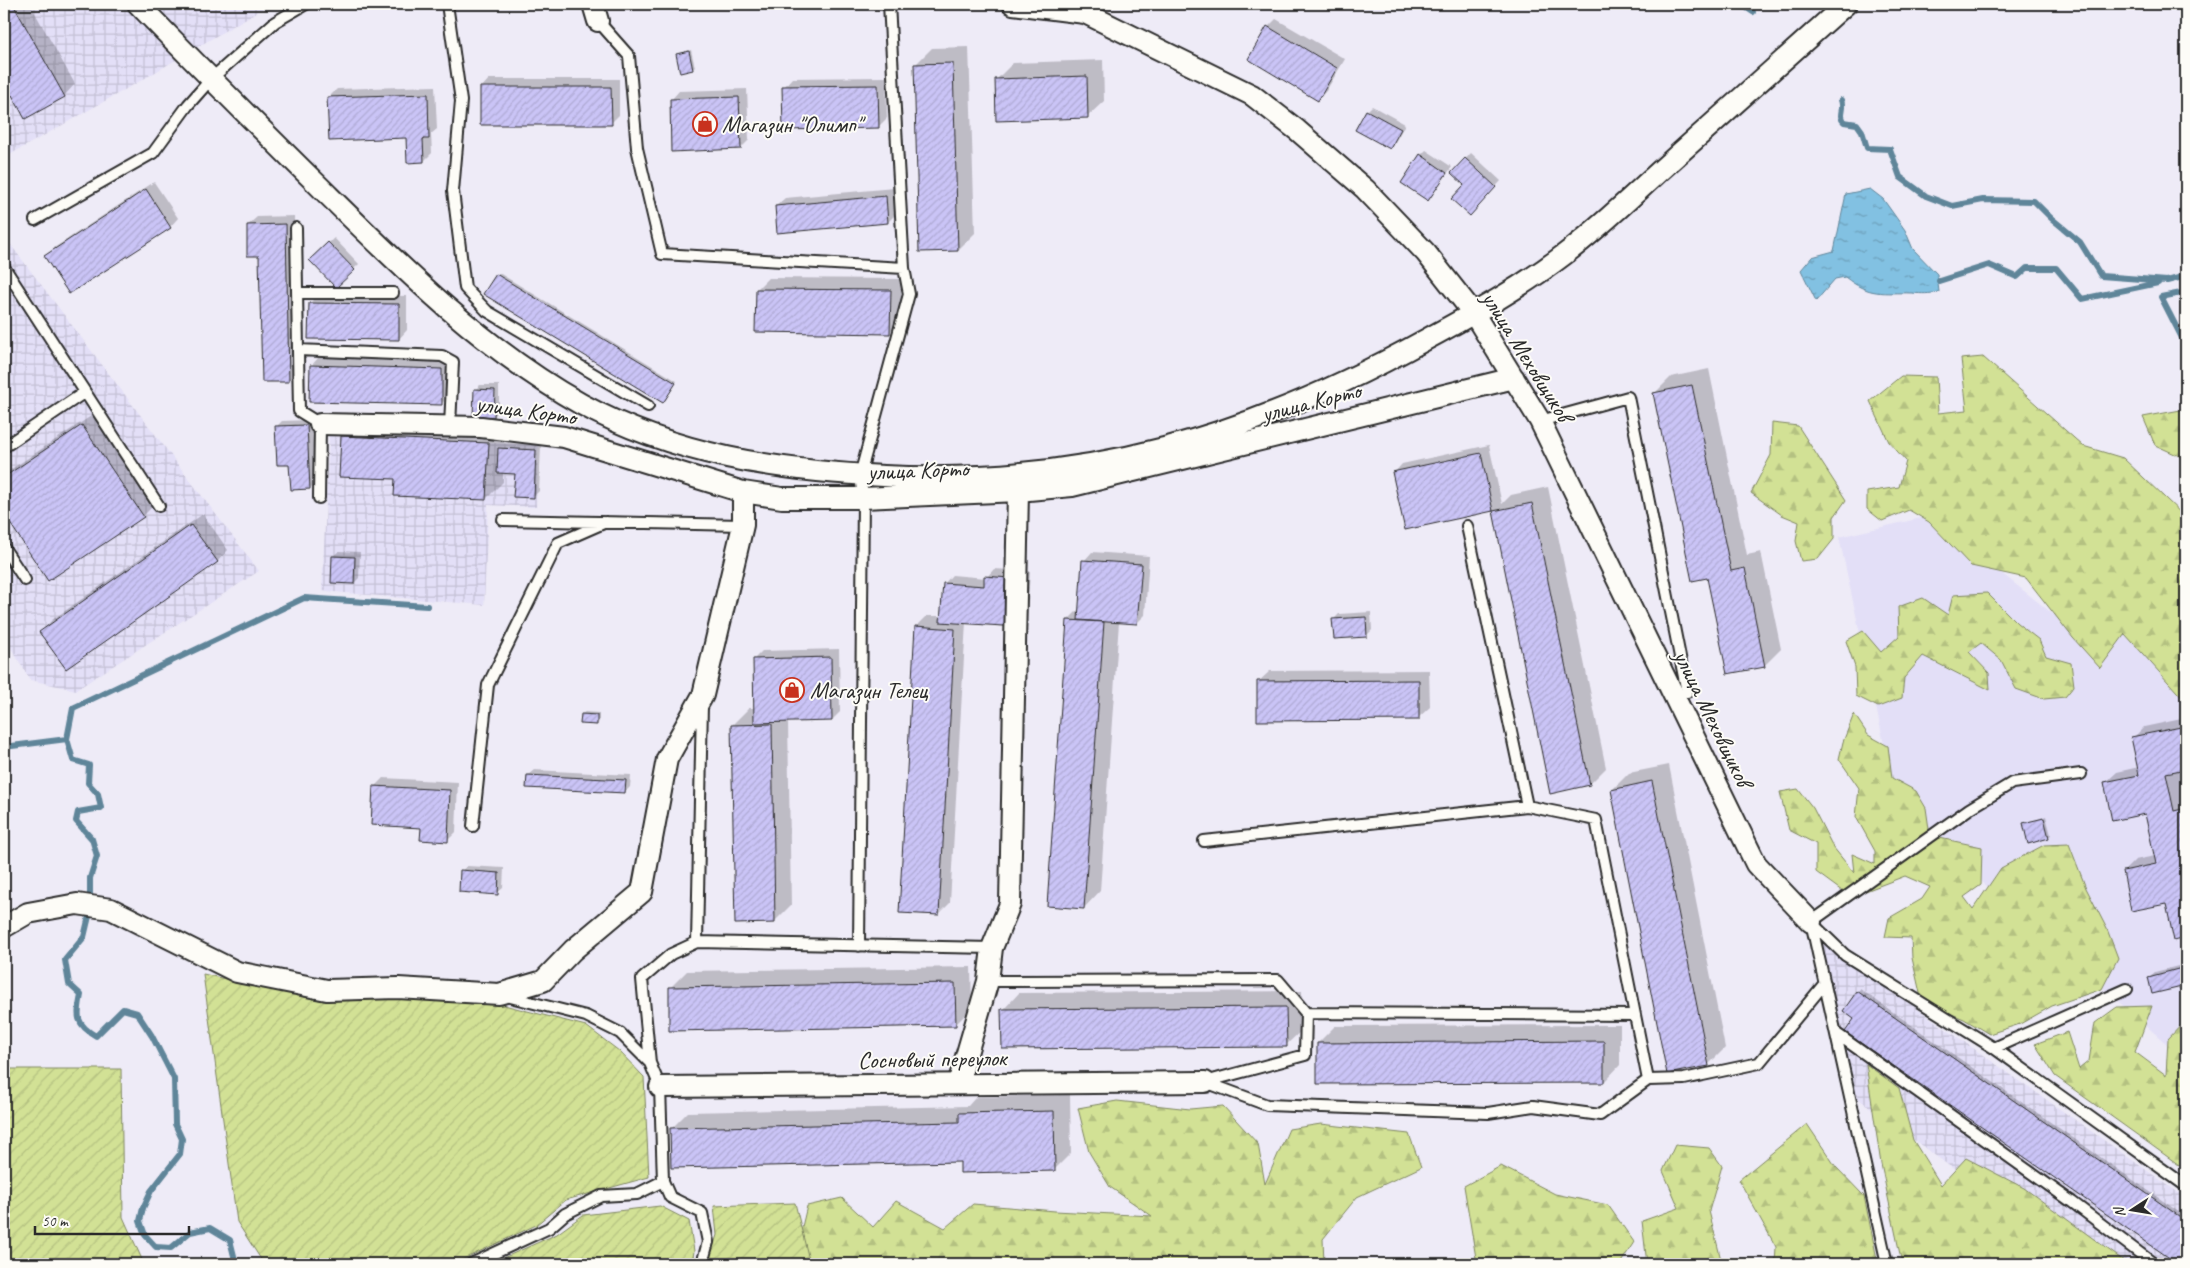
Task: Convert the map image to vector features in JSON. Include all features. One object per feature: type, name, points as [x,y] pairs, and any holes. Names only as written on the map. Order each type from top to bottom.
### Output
[{"type":"street","points":[[138,4],[392,259],[473,332],[510,359],[585,406],[665,441],[705,453],[777,467],[860,475],[946,478],[1101,464],[1156,452],[1234,428],[1288,408],[1389,361],[1474,314],[1537,274],[1591,232],[1846,4]]},
{"type":"street","name":"улица Меховщиков","points":[[1013,4],[1085,13],[1252,95],[1297,130],[1365,189],[1426,253],[1474,314],[1540,421],[1756,864],[1811,922]]},
{"type":"street","name":"улица Корто","points":[[320,424],[482,427],[564,437],[743,492],[782,498],[863,498],[1018,491],[1072,486],[1514,378]]},
{"type":"street","points":[[958,1084],[988,981],[992,948],[1010,904],[1018,491]]},
{"type":"street","points":[[4,927],[28,912],[77,904],[100,907],[110,909],[237,972],[327,990],[398,988],[499,994],[543,981],[573,950],[642,892],[668,759],[703,695],[743,525],[743,492]]},
{"type":"street","name":"Сосновый переулок","points":[[660,1087],[1205,1082]]},
{"type":"lane","points":[[35,220],[152,153],[188,105],[211,79],[275,22],[306,4]]},
{"type":"lane","points":[[447,4],[461,101],[453,191],[464,288],[487,311],[648,406]]},
{"type":"lane","points":[[859,946],[863,498],[860,475],[909,294],[904,268],[889,4]]},
{"type":"lane","points":[[595,12],[629,56],[637,148],[662,254],[904,268]]},
{"type":"lane","points":[[296,228],[299,411],[320,424],[319,498]]},
{"type":"lane","points":[[4,267],[159,506]]},
{"type":"lane","points":[[297,293],[393,293]]},
{"type":"lane","points":[[298,350],[442,356],[453,362],[450,426]]},
{"type":"lane","points":[[4,447],[85,392]]},
{"type":"lane","points":[[1540,421],[1628,397],[1687,692]]},
{"type":"lane","points":[[503,520],[743,525]]},
{"type":"lane","points":[[473,826],[488,685],[558,542],[606,522]]},
{"type":"lane","points":[[1467,526],[1527,806]]},
{"type":"lane","points":[[4,548],[25,580]]},
{"type":"lane","points":[[697,942],[703,695]]},
{"type":"lane","points":[[1811,922],[1969,809],[2012,783],[2081,774]]},
{"type":"lane","points":[[1204,841],[1527,806],[1596,820],[1648,1080]]},
{"type":"lane","points":[[1811,922],[1887,1264]]},
{"type":"lane","points":[[1811,922],[1845,955],[1994,1048],[2186,1186]]},
{"type":"lane","points":[[702,1264],[708,1242],[702,1213],[670,1197],[663,1182],[660,1087],[650,1063],[642,979],[671,954],[697,942],[992,948]]},
{"type":"lane","points":[[988,981],[1278,980],[1306,1013],[1305,1055],[1205,1082]]},
{"type":"lane","points":[[1205,1082],[1267,1104],[1488,1113],[1533,1106],[1600,1115],[1648,1080],[1684,1079],[1759,1063],[1825,983]]},
{"type":"lane","points":[[1994,1048],[2127,988]]},
{"type":"lane","points":[[499,994],[586,1016],[620,1033],[650,1063]]},
{"type":"lane","points":[[1306,1013],[1635,1015]]},
{"type":"lane","points":[[1836,1034],[2072,1202],[2154,1264]]},
{"type":"lane","points":[[471,1264],[549,1228],[565,1214],[601,1196],[638,1194],[663,1182]]},
{"type":"shaded area","points":[[4,4],[270,4],[142,80],[4,158]]},
{"type":"shaded area","points":[[4,236],[259,571],[76,690],[30,680],[4,636]]},
{"type":"shaded area","points":[[329,436],[538,445],[536,507],[488,505],[484,605],[322,591]]},
{"type":"shaded area","points":[[1930,516],[2078,634],[2186,631],[2186,1050],[2176,1052],[1898,808],[1839,537]]},
{"type":"shaded area","points":[[1821,941],[2186,1198],[2186,1264],[2082,1264],[1856,1097]]},
{"type":"green space","points":[[1983,357],[2083,446],[2123,458],[2186,518],[2186,702],[2125,634],[2100,668],[2073,638],[2026,578],[1971,566],[1929,522],[1909,510],[1882,521],[1867,509],[1867,492],[1899,487],[1906,461],[1889,442],[1870,401],[1901,376],[1936,377],[1938,413],[1967,410],[1961,359]]},
{"type":"green space","points":[[2186,409],[2186,459],[2155,445],[2143,417]]},
{"type":"green space","points":[[1772,423],[1798,426],[1846,500],[1834,517],[1834,539],[1818,559],[1801,561],[1796,541],[1799,522],[1782,515],[1751,493],[1771,455]]},
{"type":"green space","points":[[1987,593],[2017,623],[2039,640],[2046,656],[2071,663],[2074,686],[2065,697],[2044,699],[2016,689],[2001,660],[1981,643],[1969,652],[1989,673],[1990,690],[1923,656],[1904,678],[1902,698],[1878,707],[1856,696],[1855,667],[1846,641],[1863,631],[1881,652],[1899,636],[1898,607],[1923,598],[1948,615],[1953,595]]},
{"type":"green space","points":[[1854,714],[1868,735],[1888,746],[1892,778],[1916,791],[1926,808],[1930,836],[1982,847],[1981,885],[1964,897],[1973,909],[2001,868],[2044,845],[2069,844],[2086,888],[2107,929],[2118,958],[2102,989],[2052,1006],[2020,1024],[1989,1034],[1964,1019],[1922,1002],[1912,958],[1911,938],[1885,937],[1889,918],[1922,899],[1930,887],[1905,876],[1850,897],[1816,872],[1816,844],[1789,830],[1780,792],[1798,789],[1813,808],[1833,847],[1854,873],[1852,854],[1875,864],[1875,851],[1856,817],[1859,788],[1839,759],[1843,742]]},
{"type":"green space","points":[[203,974],[324,1001],[397,996],[504,1005],[586,1026],[619,1051],[644,1077],[649,1177],[566,1200],[536,1225],[453,1264],[264,1264],[237,1222]]},
{"type":"green space","points":[[2152,1006],[2135,1052],[2166,1075],[2168,1039],[2186,1020],[2186,1170],[2055,1076],[2035,1044],[2067,1032],[2079,1069],[2089,1061],[2095,1023],[2117,1007]]},
{"type":"green space","points":[[1866,1064],[1899,1088],[1913,1140],[1941,1185],[1966,1158],[2024,1188],[2128,1264],[1902,1264],[1881,1164]]},
{"type":"green space","points":[[4,1069],[121,1069],[123,1217],[144,1264],[4,1264]]},
{"type":"green space","points":[[1117,1101],[1190,1109],[1223,1106],[1258,1144],[1265,1184],[1289,1129],[1321,1124],[1409,1134],[1421,1167],[1357,1197],[1323,1239],[1324,1264],[804,1264],[795,1256],[807,1206],[842,1198],[873,1227],[896,1201],[945,1228],[973,1204],[1152,1216],[1110,1187],[1089,1152],[1078,1108]]},
{"type":"green space","points":[[1807,1124],[1836,1167],[1864,1196],[1878,1264],[1775,1264],[1776,1247],[1739,1180]]},
{"type":"green space","points":[[1675,1145],[1709,1148],[1722,1166],[1709,1211],[1722,1264],[1647,1264],[1642,1221],[1679,1208],[1663,1171]]},
{"type":"green space","points":[[1501,1166],[1555,1194],[1608,1205],[1634,1242],[1620,1264],[1477,1264],[1464,1186]]},
{"type":"green space","points":[[795,1203],[810,1264],[708,1264],[717,1235],[714,1206]]},
{"type":"green space","points":[[660,1206],[689,1221],[694,1251],[692,1264],[490,1264],[557,1234],[583,1215]]},
{"type":"water","points":[[1870,189],[1883,199],[1905,230],[1913,249],[1937,274],[1939,292],[1922,294],[1869,291],[1845,277],[1835,279],[1816,301],[1801,270],[1812,257],[1834,251],[1846,194]]},
{"type":"building","points":[[4,4],[13,4],[65,97],[25,119],[12,95],[4,100]]},
{"type":"building","points":[[1267,26],[1337,68],[1318,101],[1248,59]]},
{"type":"building","points":[[689,51],[693,70],[680,73],[676,54]]},
{"type":"building","points":[[953,63],[958,251],[919,252],[914,64]]},
{"type":"building","points":[[1087,76],[1088,118],[996,121],[995,79]]},
{"type":"building","points":[[878,85],[879,128],[783,130],[782,86]]},
{"type":"building","points":[[480,87],[611,87],[612,125],[480,125]]},
{"type":"building","points":[[428,94],[429,139],[423,139],[424,162],[407,163],[406,138],[329,141],[327,97]]},
{"type":"building","name":"Магазин \"Олимп\"","points":[[739,97],[741,149],[671,152],[670,99]]},
{"type":"building","points":[[1366,110],[1401,129],[1390,149],[1355,130]]},
{"type":"building","points":[[1420,154],[1447,173],[1428,201],[1401,183]]},
{"type":"building","points":[[1465,158],[1496,187],[1470,216],[1451,199],[1464,185],[1451,173]]},
{"type":"building","points":[[146,189],[171,228],[69,294],[44,256]]},
{"type":"building","points":[[886,196],[888,223],[777,233],[775,206]]},
{"type":"building","points":[[286,224],[289,382],[262,382],[259,256],[247,256],[247,225]]},
{"type":"building","points":[[328,242],[355,270],[336,288],[309,260]]},
{"type":"building","points":[[496,274],[676,383],[663,403],[483,294]]},
{"type":"building","points":[[756,289],[891,290],[890,334],[755,332]]},
{"type":"building","points":[[309,303],[399,304],[399,340],[308,339]]},
{"type":"building","points":[[310,365],[442,369],[442,405],[309,402]]},
{"type":"building","points":[[1692,385],[1731,571],[1745,568],[1765,667],[1727,674],[1707,578],[1692,581],[1653,393]]},
{"type":"building","points":[[474,389],[495,390],[494,417],[473,417]]},
{"type":"building","points":[[82,425],[144,517],[48,581],[4,514],[4,477]]},
{"type":"building","points":[[307,425],[310,489],[291,490],[289,465],[277,465],[275,426]]},
{"type":"building","points":[[341,436],[489,443],[486,500],[394,496],[395,479],[339,477]]},
{"type":"building","points":[[498,448],[536,450],[534,498],[513,497],[515,474],[497,473]]},
{"type":"building","points":[[1481,453],[1493,511],[1405,530],[1392,472]]},
{"type":"building","points":[[1532,503],[1590,785],[1550,794],[1493,511]]},
{"type":"building","points":[[191,525],[218,562],[66,669],[39,632]]},
{"type":"building","points":[[332,556],[355,557],[354,584],[331,583]]},
{"type":"building","points":[[1082,560],[1142,564],[1137,624],[1078,620]]},
{"type":"building","points":[[984,576],[1022,579],[1019,627],[940,622],[943,583],[984,586]]},
{"type":"building","points":[[1366,617],[1367,637],[1334,639],[1332,619]]},
{"type":"building","points":[[1067,620],[1104,622],[1084,909],[1047,906]]},
{"type":"building","points":[[915,626],[955,629],[939,915],[899,913]]},
{"type":"building","name":"Магазин Телец","points":[[831,657],[832,721],[754,723],[753,659]]},
{"type":"building","points":[[1419,680],[1419,720],[1257,721],[1257,681]]},
{"type":"building","points":[[581,714],[597,715],[597,725],[580,724]]},
{"type":"building","points":[[772,724],[775,923],[735,924],[731,725]]},
{"type":"building","points":[[2186,726],[2186,769],[2166,773],[2174,811],[2186,808],[2186,854],[2184,854],[2186,865],[2186,938],[2174,941],[2166,904],[2131,911],[2123,871],[2156,864],[2145,814],[2112,821],[2104,782],[2139,775],[2131,737]]},
{"type":"building","points":[[527,775],[626,780],[625,793],[526,788]]},
{"type":"building","points":[[1652,781],[1709,1066],[1667,1074],[1611,790]]},
{"type":"building","points":[[373,786],[450,790],[448,842],[420,840],[421,828],[371,825]]},
{"type":"building","points":[[2044,818],[2049,838],[2028,844],[2023,823]]},
{"type":"building","points":[[460,870],[499,873],[498,895],[459,892]]},
{"type":"building","points":[[2182,968],[2186,986],[2152,994],[2148,977]]},
{"type":"building","points":[[955,983],[956,1026],[669,1031],[669,987]]},
{"type":"building","points":[[1857,991],[2186,1221],[2186,1264],[2178,1264],[1845,1032],[1854,1019],[1843,1011]]},
{"type":"building","points":[[1286,1007],[1287,1047],[1002,1049],[1001,1009]]},
{"type":"building","points":[[1604,1041],[1604,1083],[1317,1084],[1317,1043]]},
{"type":"building","points":[[1054,1111],[1055,1171],[960,1173],[960,1162],[671,1168],[670,1128],[959,1122],[959,1113]]},
{"type":"waterway","points":[[1741,4],[1753,12],[1748,4]]},
{"type":"waterway","points":[[1841,100],[1842,119],[1844,122],[1857,124],[1862,131],[1867,148],[1890,149],[1900,177],[1926,196],[1952,206],[1983,200],[2034,201],[2080,242],[2101,276],[2167,281],[2186,276]]},
{"type":"waterway","points":[[1939,281],[1989,265],[2017,277],[2027,268],[2056,268],[2082,299],[2158,283]]},
{"type":"waterway","points":[[2186,292],[2161,297],[2182,338],[2186,339]]},
{"type":"waterway","points":[[67,739],[73,708],[304,598],[427,606]]},
{"type":"waterway","points":[[4,747],[67,739],[73,760],[89,765],[88,783],[98,794],[101,808],[78,812],[76,821],[92,839],[97,856],[90,878],[90,912],[84,937],[65,960],[69,984],[81,995],[78,1014],[84,1027],[96,1036],[123,1009],[137,1013],[152,1036],[174,1079],[175,1124],[182,1139],[180,1154],[151,1191],[143,1208],[140,1221],[145,1235],[156,1247],[171,1248],[190,1232],[210,1228],[230,1240],[236,1264]]},
{"type":"place","name":"Магазин \"Олимп\"","points":[[705,124]]},
{"type":"place","name":"Магазин Телец","points":[[792,690]]}]
